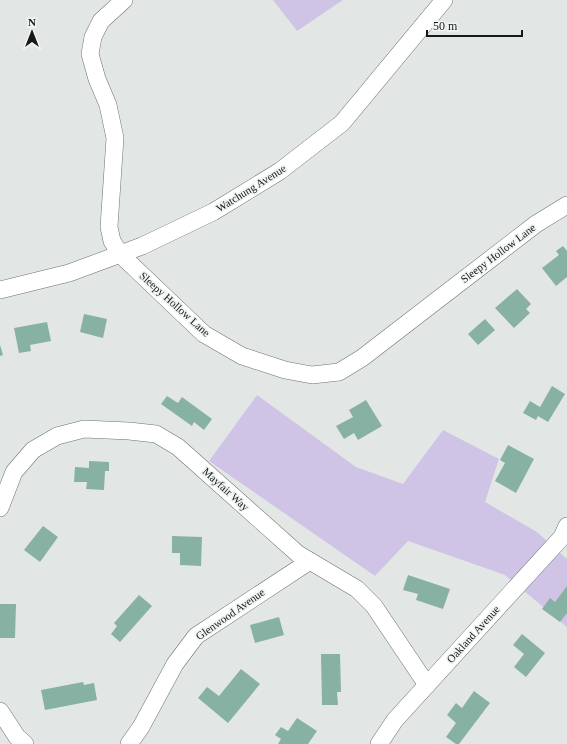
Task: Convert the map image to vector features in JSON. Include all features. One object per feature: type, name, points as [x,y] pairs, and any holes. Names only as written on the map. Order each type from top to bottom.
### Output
[{"type":"street","name":"Sleepy Hollow Lane","points":[[124,0],[101,21],[93,36],[90,54],[97,78],[108,105],[115,138],[109,227],[112,241],[120,254],[204,334],[242,356],[285,370],[312,375],[339,372],[362,358],[536,224],[567,206]]},
{"type":"street","name":"Watchung Avenue","points":[[0,290],[68,273],[142,246],[213,212],[280,171],[342,123],[444,0]]},
{"type":"street","name":"Mayfair Way","points":[[0,508],[14,472],[33,450],[57,436],[84,429],[156,434],[178,447],[298,554],[357,589],[374,606],[427,685]]},
{"type":"street","name":"Oakland Avenue","points":[[379,744],[395,720],[562,537],[567,526]]},
{"type":"street","name":"Glenwood Avenue","points":[[129,744],[141,727],[175,664],[196,636],[310,561]]},
{"type":"street","points":[[0,711],[17,737],[25,744]]},
{"type":"shaded area","points":[[273,0],[343,0],[297,31]]},
{"type":"shaded area","points":[[257,395],[356,467],[403,484],[443,430],[499,459],[485,502],[537,532],[567,559],[567,627],[505,575],[408,541],[375,576],[209,461]]},
{"type":"building","points":[[563,246],[567,251],[567,277],[556,286],[542,268],[559,255],[556,251]]},
{"type":"building","points":[[517,289],[531,304],[526,309],[530,313],[514,328],[495,308]]},
{"type":"building","points":[[84,314],[107,319],[103,338],[80,332]]},
{"type":"building","points":[[485,319],[495,330],[478,345],[468,334]]},
{"type":"building","points":[[47,322],[51,341],[30,345],[31,351],[19,353],[14,328]]},
{"type":"building","points":[[0,345],[3,355],[0,356]]},
{"type":"building","points":[[552,386],[565,394],[548,422],[538,416],[536,420],[523,413],[530,401],[540,407]]},
{"type":"building","points":[[167,396],[178,403],[182,397],[212,419],[204,430],[194,422],[192,426],[161,404]]},
{"type":"building","points":[[366,400],[382,426],[358,440],[354,433],[344,439],[336,426],[353,417],[349,410]]},
{"type":"building","points":[[508,445],[534,459],[516,493],[495,481],[505,463],[500,460]]},
{"type":"building","points":[[89,461],[109,462],[109,471],[105,471],[104,490],[86,489],[87,482],[74,482],[75,467],[89,468]]},
{"type":"building","points":[[43,526],[58,537],[40,562],[24,550]]},
{"type":"building","points":[[172,536],[202,537],[201,566],[180,565],[180,553],[172,553]]},
{"type":"building","points":[[408,575],[450,589],[443,609],[416,600],[418,594],[403,590]]},
{"type":"building","points":[[567,586],[567,613],[560,622],[542,609],[550,598],[555,602]]},
{"type":"building","points":[[139,595],[152,606],[120,642],[111,634],[117,626],[114,623]]},
{"type":"building","points":[[0,604],[16,604],[15,638],[0,638]]},
{"type":"building","points":[[279,617],[284,635],[255,643],[250,625]]},
{"type":"building","points":[[522,634],[545,653],[526,677],[514,667],[524,654],[513,645]]},
{"type":"building","points":[[321,654],[340,654],[341,692],[337,692],[338,705],[322,705]]},
{"type":"building","points":[[241,669],[260,684],[228,723],[198,698],[207,687],[219,696]]},
{"type":"building","points":[[83,682],[84,685],[94,683],[97,700],[45,710],[41,690]]},
{"type":"building","points":[[474,691],[490,703],[459,744],[456,744],[446,737],[456,723],[447,715],[456,703],[462,708]]},
{"type":"building","points":[[297,718],[317,731],[308,744],[278,744],[281,739],[275,735],[281,727],[288,731]]}]
